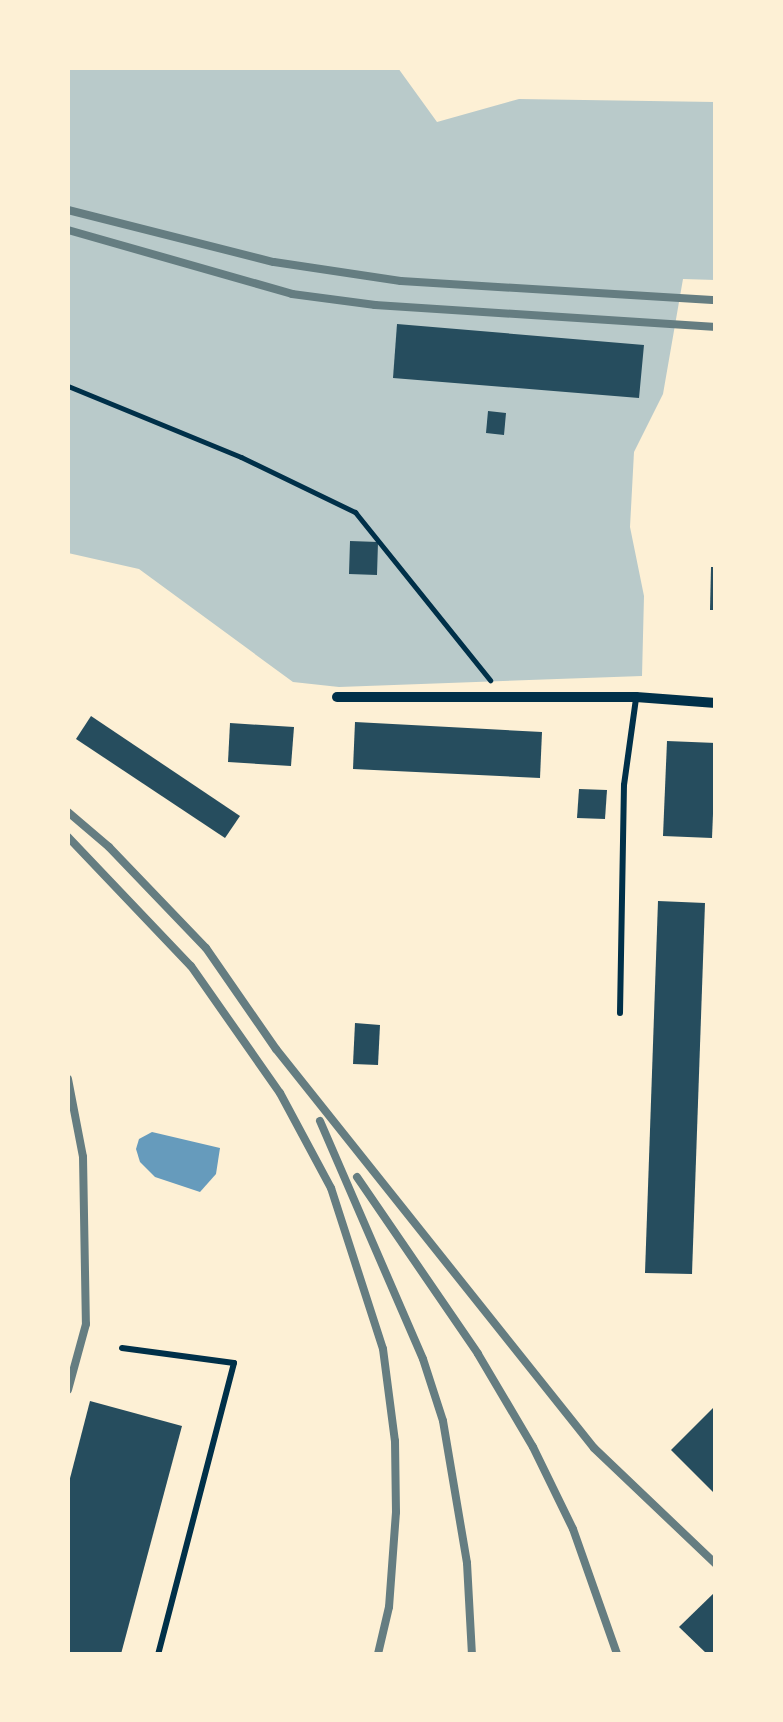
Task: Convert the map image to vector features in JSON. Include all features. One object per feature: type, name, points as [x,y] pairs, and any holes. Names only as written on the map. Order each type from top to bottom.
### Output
[{"type":"street","points":[[338,697],[636,697],[716,703]]},
{"type":"lane","points":[[620,1013],[624,785],[636,697]]},
{"type":"lane","points":[[122,1348],[234,1363],[158,1654]]},
{"type":"path","points":[[68,386],[242,457],[355,512],[501,695]]},
{"type":"shaded area","points":[[68,68],[398,68],[437,122],[519,99],[715,102],[715,280],[683,279],[663,394],[634,452],[630,527],[644,596],[642,676],[339,687],[293,682],[139,569],[68,553]]},
{"type":"water","points":[[152,1132],[220,1148],[216,1174],[200,1192],[155,1177],[140,1162],[136,1149],[139,1139]]},
{"type":"building","points":[[397,324],[644,345],[639,398],[393,378]]},
{"type":"building","points":[[488,411],[506,413],[504,435],[486,433]]},
{"type":"building","points":[[350,541],[378,542],[377,575],[349,574]]},
{"type":"building","points":[[711,567],[716,567],[716,610],[710,610]]},
{"type":"building","points":[[91,716],[240,816],[225,838],[76,739]]},
{"type":"building","points":[[355,722],[542,732],[540,778],[353,769]]},
{"type":"building","points":[[230,723],[294,727],[291,766],[228,762]]},
{"type":"building","points":[[667,741],[716,743],[712,838],[663,836]]},
{"type":"building","points":[[579,789],[607,790],[605,819],[577,818]]},
{"type":"building","points":[[658,901],[705,903],[692,1274],[645,1273]]},
{"type":"building","points":[[355,1023],[380,1025],[378,1065],[353,1064]]},
{"type":"building","points":[[90,1401],[182,1426],[121,1654],[68,1654],[68,1486]]},
{"type":"building","points":[[716,1405],[716,1495],[671,1450]]},
{"type":"building","points":[[716,1591],[716,1654],[707,1654],[679,1627]]},
{"type":"railway","points":[[68,210],[274,262],[401,281],[716,300]]},
{"type":"railway","points":[[68,230],[292,294],[375,305],[716,327]]},
{"type":"railway","points":[[68,812],[109,847],[206,948],[276,1049],[594,1448],[716,1564]]},
{"type":"railway","points":[[68,837],[191,966],[280,1093],[331,1188],[383,1349],[395,1441],[396,1512],[389,1607],[378,1654]]},
{"type":"railway","points":[[68,1079],[83,1157],[86,1324],[68,1390]]},
{"type":"railway","points":[[320,1121],[423,1359],[443,1421],[467,1563],[472,1654]]},
{"type":"railway","points":[[357,1177],[478,1354],[533,1447],[573,1529],[617,1654]]}]
